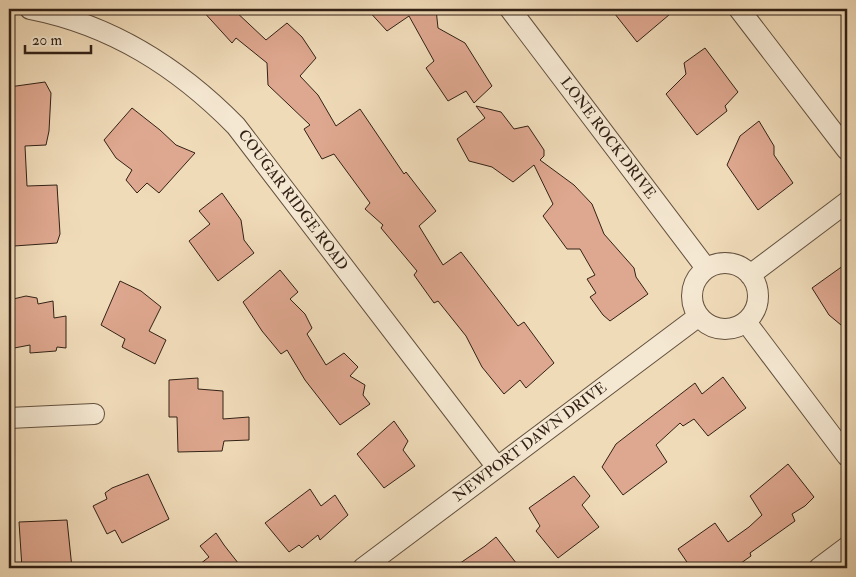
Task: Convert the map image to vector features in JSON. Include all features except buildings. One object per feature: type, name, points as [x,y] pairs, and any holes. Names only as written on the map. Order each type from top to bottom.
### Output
[{"type":"street","name":"COUGAR RIDGE ROAD","points":[[30,9],[68,18],[116,37],[148,53],[208,98],[236,126],[496,466]]},
{"type":"street","name":"LONE ROCK DRIVE","points":[[510,9],[706,268]]},
{"type":"street","points":[[739,9],[847,150]]},
{"type":"street","points":[[750,275],[847,202]]},
{"type":"street","points":[[722,262],[731,262],[747,270],[750,275],[756,284],[758,302],[755,310],[746,322],[737,327],[720,329],[705,322],[699,316],[694,308],[692,290],[699,274],[706,268],[722,262]]},
{"type":"street","name":"NEWPORT DAWN DRIVE","points":[[363,568],[496,466],[699,316]]},
{"type":"street","points":[[746,322],[847,456]]},
{"type":"street","points":[[9,418],[94,414]]},
{"type":"street","points":[[819,568],[847,547]]}]
